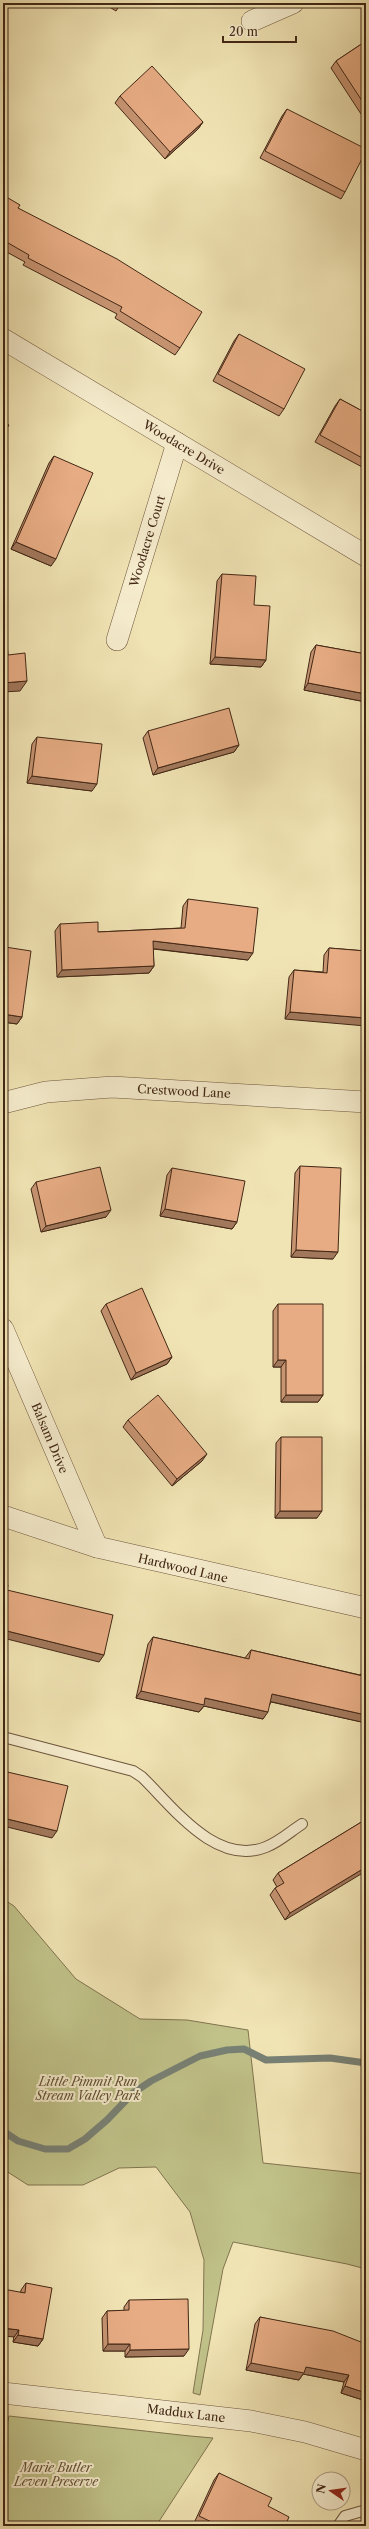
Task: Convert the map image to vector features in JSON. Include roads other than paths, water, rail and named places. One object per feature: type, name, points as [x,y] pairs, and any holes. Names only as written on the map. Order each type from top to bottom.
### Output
[{"type":"street","points":[[252,21],[292,3]]},
{"type":"street","name":"Woodacre Drive","points":[[3,339],[366,556]]},
{"type":"street","name":"Woodacre Court","points":[[117,640],[177,443]]},
{"type":"street","name":"Crestwood Lane","points":[[3,1103],[46,1092],[112,1087],[366,1102]]},
{"type":"street","name":"Balsam Drive","points":[[3,1329],[97,1547]]},
{"type":"street","name":"Hardwood Lane","points":[[3,1516],[97,1547],[366,1608]]},
{"type":"street","name":"Maddux Lane","points":[[3,2392],[251,2421],[305,2432],[366,2450]]},
{"type":"lane","points":[[3,1737],[133,1771],[142,1777],[204,1838],[231,1849],[248,1851],[267,1847],[302,1824]]},
{"type":"lane","points":[[338,2526],[345,2516],[366,2510]]},
{"type":"waterway","points":[[3,2131],[18,2141],[45,2149],[68,2149],[85,2139],[107,2120],[133,2093],[151,2081],[200,2056],[227,2050],[244,2049],[266,2060],[330,2058],[366,2063]]},
{"type":"park label","name":"Little Pimmit Run Stream Valley Park","points":[[88,2088]]},
{"type":"park label","name":"Marie Butler Leven Preserve","points":[[56,2474]]}]
